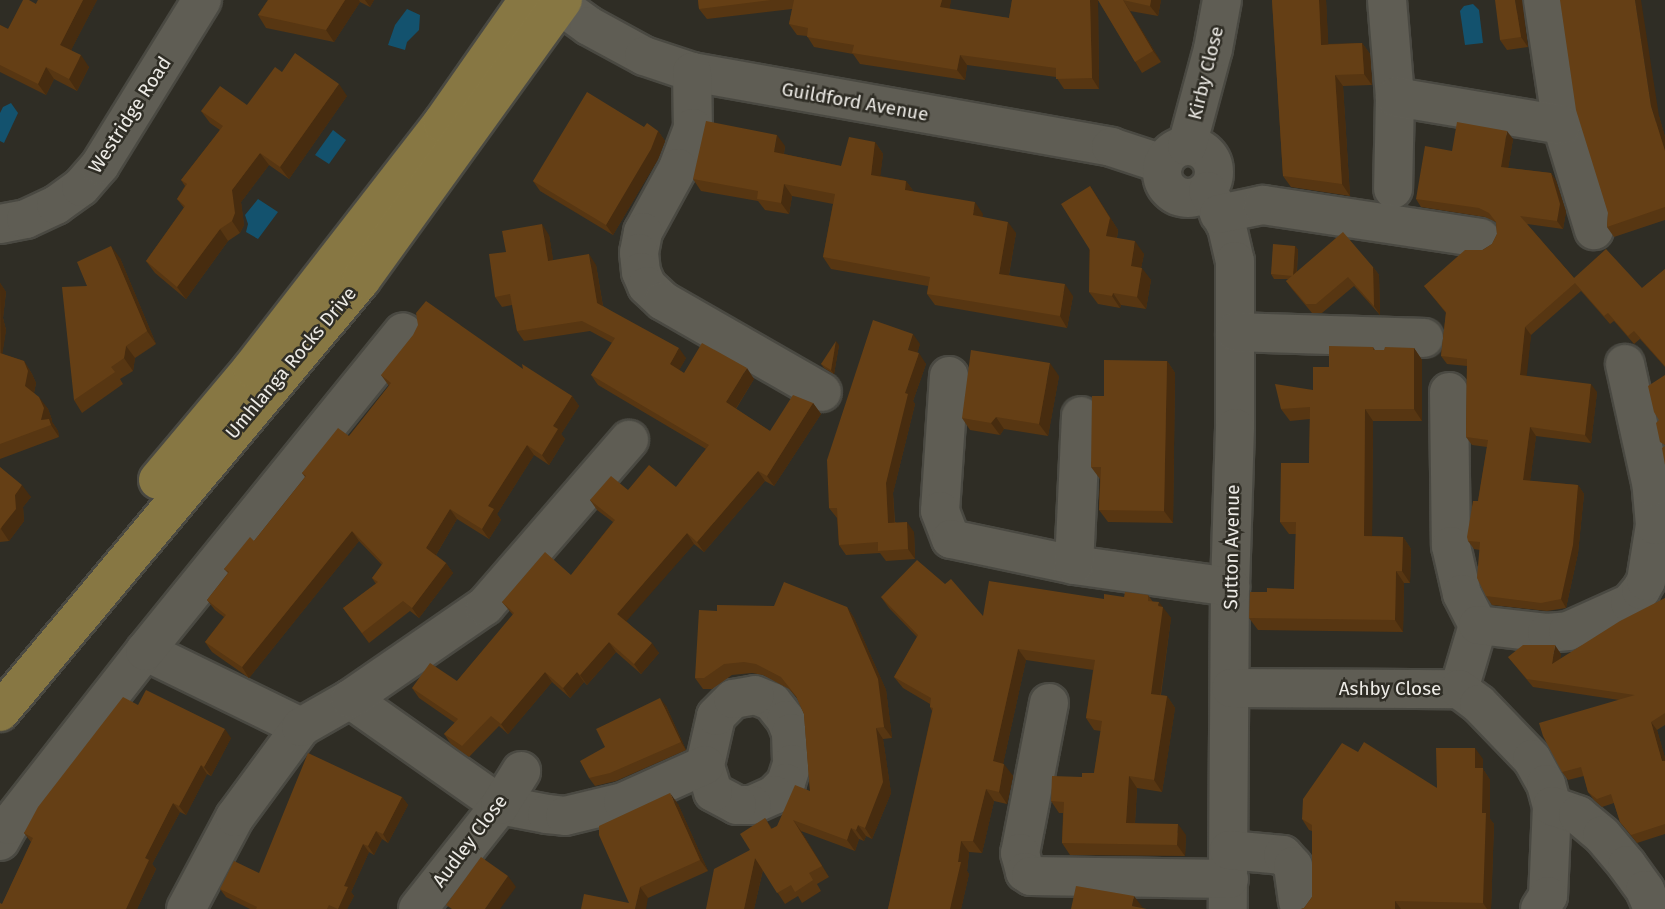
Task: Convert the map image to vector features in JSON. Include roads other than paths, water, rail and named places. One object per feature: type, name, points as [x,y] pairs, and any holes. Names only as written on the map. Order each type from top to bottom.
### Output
[{"type":"main road","name":"Umhlanga Rocks Drive","points":[[0,676],[202,426],[253,368],[442,123],[551,1]]},
{"type":"main road","name":"Umhlanga Rocks Drive","points":[[0,712],[361,281],[551,1]]},
{"type":"street","name":"Westridge Road","points":[[0,224],[36,214],[81,187],[100,166],[202,0]]},
{"type":"street","name":"Kirby Close","points":[[1175,155],[1213,49],[1222,0]]},
{"type":"street","points":[[1387,0],[1395,97],[1393,189]]},
{"type":"street","points":[[1543,0],[1562,125],[1594,230]]},
{"type":"street","name":"Guildford Avenue","points":[[551,1],[644,57],[692,72],[1111,147],[1175,155],[1207,154],[1214,165],[1213,203]]},
{"type":"street","points":[[692,72],[693,128],[678,168],[643,232],[639,253],[640,272],[648,286],[663,301],[822,392]]},
{"type":"street","points":[[1395,97],[1562,125]]},
{"type":"street","points":[[1213,203],[1263,205],[1481,238]]},
{"type":"street","name":"Sutton Avenue","points":[[1213,203],[1233,244],[1235,332],[1228,880]]},
{"type":"street","points":[[0,841],[9,825],[145,650],[403,332]]},
{"type":"street","points":[[1235,332],[1424,338]]},
{"type":"street","points":[[1478,625],[1547,633],[1568,631],[1630,603],[1641,590],[1646,581],[1655,526],[1652,487],[1625,364]]},
{"type":"street","points":[[949,376],[940,512],[947,535],[955,542],[1074,565],[1230,587]]},
{"type":"street","points":[[1450,392],[1451,546],[1462,594],[1478,625],[1459,690]]},
{"type":"street","points":[[1074,565],[1081,416]]},
{"type":"street","points":[[186,909],[235,817],[301,727],[350,699],[485,606],[629,440]]},
{"type":"street","points":[[145,650],[301,727]]},
{"type":"street","name":"Ashby Close","points":[[1231,688],[1459,690],[1479,704],[1532,759],[1546,784],[1552,806],[1548,897],[1540,909]]},
{"type":"street","points":[[350,699],[500,805],[565,816],[623,802],[705,765]]},
{"type":"street","points":[[1049,704],[1020,853],[1025,872],[1031,876],[1228,880],[1283,855],[1293,866],[1298,902]]},
{"type":"street","name":"Audley Close","points":[[418,909],[500,805],[520,771]]},
{"type":"street","points":[[1552,806],[1578,816],[1602,835],[1639,881],[1653,909]]},
{"type":"water","points":[[1473,4],[1479,10],[1483,43],[1465,45],[1460,11],[1464,6]]},
{"type":"water","points":[[407,9],[420,15],[419,30],[407,42],[405,50],[388,45],[395,25]]},
{"type":"water","points":[[11,103],[18,113],[4,143],[0,141],[0,113],[3,107]]},
{"type":"water","points":[[333,130],[346,140],[329,164],[315,155]]},
{"type":"water","points":[[258,199],[278,212],[258,239],[246,232],[248,224],[245,215]]}]
